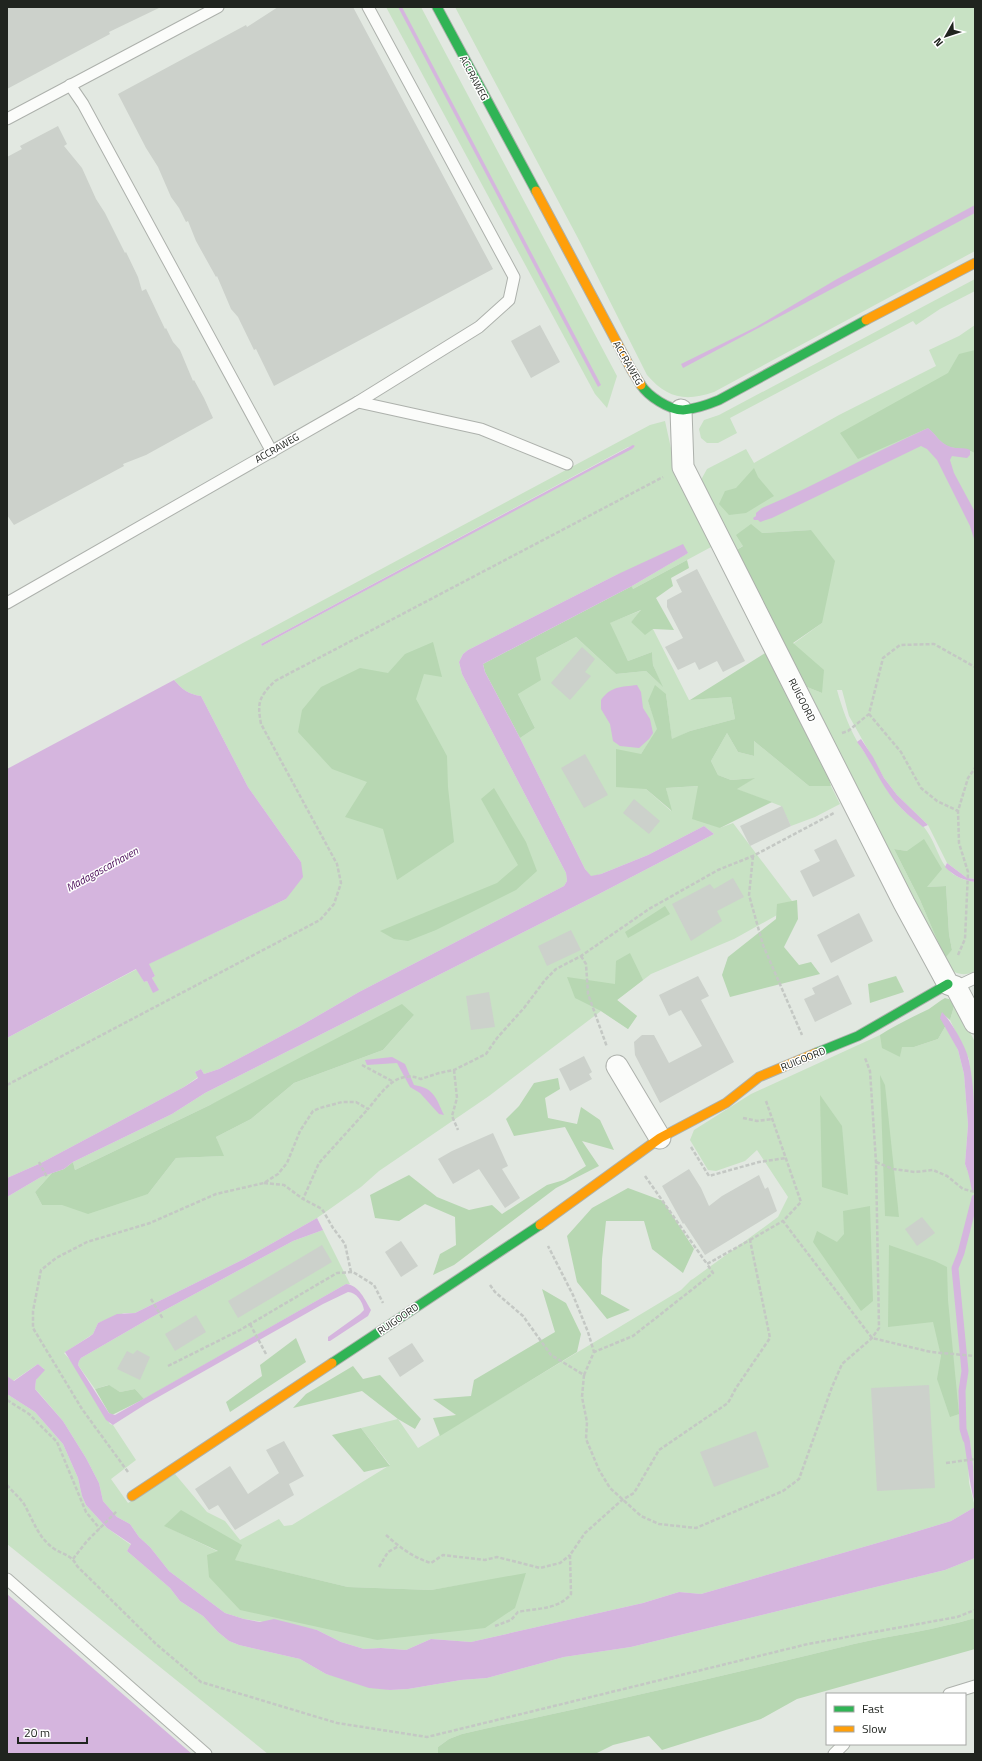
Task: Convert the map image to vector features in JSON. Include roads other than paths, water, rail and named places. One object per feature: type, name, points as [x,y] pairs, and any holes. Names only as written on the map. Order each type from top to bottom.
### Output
[{"type":"street","name":"ACCRAWEG","points":[[437,7],[631,369],[647,394],[662,403],[682,410],[705,406],[720,400],[899,302],[975,263]]},
{"type":"street","name":"RUIGOORD","points":[[682,410],[683,466],[855,804],[949,982],[975,1024]]},
{"type":"street","name":"RUIGOORD","points":[[132,1496],[538,1226],[660,1138],[678,1127],[726,1103],[759,1077],[858,1036],[949,982]]},
{"type":"street","points":[[617,1066],[660,1138]]},
{"type":"lane","points":[[7,119],[218,7]]},
{"type":"lane","name":"ACCRAWEG","points":[[7,603],[358,402],[479,327],[509,300],[514,277],[368,7]]},
{"type":"lane","points":[[70,85],[83,104],[272,452]]},
{"type":"lane","points":[[358,402],[481,429],[567,464]]},
{"type":"lane","points":[[949,982],[975,978]]},
{"type":"lane","points":[[7,1579],[206,1754]]},
{"type":"lane","points":[[952,1693],[975,1686]]},
{"type":"lane","points":[[834,1754],[843,1745]]},
{"type":"water","points":[[398,7],[402,7],[601,385],[598,387]]},
{"type":"water","points":[[975,205],[975,213],[683,368],[681,364],[756,327],[837,279]]},
{"type":"water","points":[[928,428],[947,446],[970,450],[970,455],[967,458],[952,456],[950,460],[954,473],[975,512],[975,542],[970,526],[937,460],[927,449],[921,446],[772,518],[760,522],[758,520],[754,520],[753,518],[756,516],[756,513],[762,508]]},
{"type":"water","points":[[633,445],[635,446],[632,449],[262,646],[261,644]]},
{"type":"water","points":[[683,544],[688,553],[685,555],[632,586],[483,664],[485,672],[520,738],[585,869],[591,876],[601,874],[648,855],[704,826],[714,834],[599,894],[205,1093],[172,1114],[73,1162],[64,1169],[41,1177],[7,1197],[7,1178],[41,1163],[184,1087],[198,1078],[195,1072],[201,1069],[204,1074],[219,1069],[302,1025],[359,992],[564,886],[567,881],[566,873],[462,674],[459,662],[463,654],[468,650],[616,575]]},
{"type":"water","name":"Madagascarhaven","points":[[174,680],[186,691],[201,696],[248,787],[301,862],[303,877],[286,899],[149,964],[155,976],[152,978],[159,990],[153,993],[147,981],[144,982],[136,969],[7,1038],[7,769]]},
{"type":"water","points":[[637,685],[641,692],[643,708],[650,719],[653,733],[639,748],[620,746],[613,741],[610,724],[601,709],[601,700],[609,692],[617,688]]},
{"type":"water","points":[[861,739],[884,778],[897,795],[928,825],[923,827],[897,804],[857,742]]},
{"type":"water","points":[[947,863],[967,878],[975,879],[975,882],[963,879],[952,873],[945,867]]},
{"type":"water","points":[[942,1012],[962,1042],[968,1056],[971,1073],[973,1086],[975,1170],[970,1178],[965,1164],[968,1125],[964,1074],[958,1050],[940,1018]]},
{"type":"water","points":[[392,1057],[405,1064],[414,1085],[421,1086],[434,1095],[444,1115],[439,1114],[420,1093],[410,1087],[397,1063],[367,1065],[365,1060]]},
{"type":"water","points":[[317,1218],[323,1230],[293,1241],[152,1317],[81,1358],[78,1365],[109,1413],[115,1415],[346,1284],[355,1287],[361,1294],[371,1310],[368,1316],[328,1341],[328,1337],[364,1310],[359,1298],[351,1292],[348,1292],[323,1304],[146,1404],[113,1425],[106,1420],[65,1352],[93,1334],[98,1323],[117,1314],[135,1313],[244,1259]]},
{"type":"water","points":[[38,1364],[45,1370],[36,1380],[35,1389],[63,1421],[86,1458],[99,1483],[103,1501],[117,1517],[130,1524],[139,1537],[150,1547],[169,1571],[225,1613],[260,1622],[274,1619],[290,1623],[317,1630],[341,1642],[364,1649],[381,1648],[406,1650],[431,1639],[471,1642],[643,1603],[679,1592],[701,1594],[951,1521],[975,1507],[975,1558],[945,1570],[631,1647],[564,1657],[487,1678],[461,1680],[408,1689],[390,1690],[369,1688],[326,1674],[300,1659],[239,1645],[229,1641],[203,1616],[180,1601],[170,1588],[127,1551],[131,1544],[107,1528],[86,1505],[82,1496],[78,1478],[63,1444],[35,1412],[7,1394],[7,1376],[14,1381]]},
{"type":"water","points":[[961,1426],[970,1441],[975,1504],[971,1485]]},
{"type":"water","points":[[7,1594],[192,1754],[7,1754]]},
{"type":"waterway","points":[[972,1173],[975,1188]]},
{"type":"waterway","points":[[966,1439],[963,1429],[962,1391],[965,1371],[955,1268],[961,1253],[975,1198]]}]
